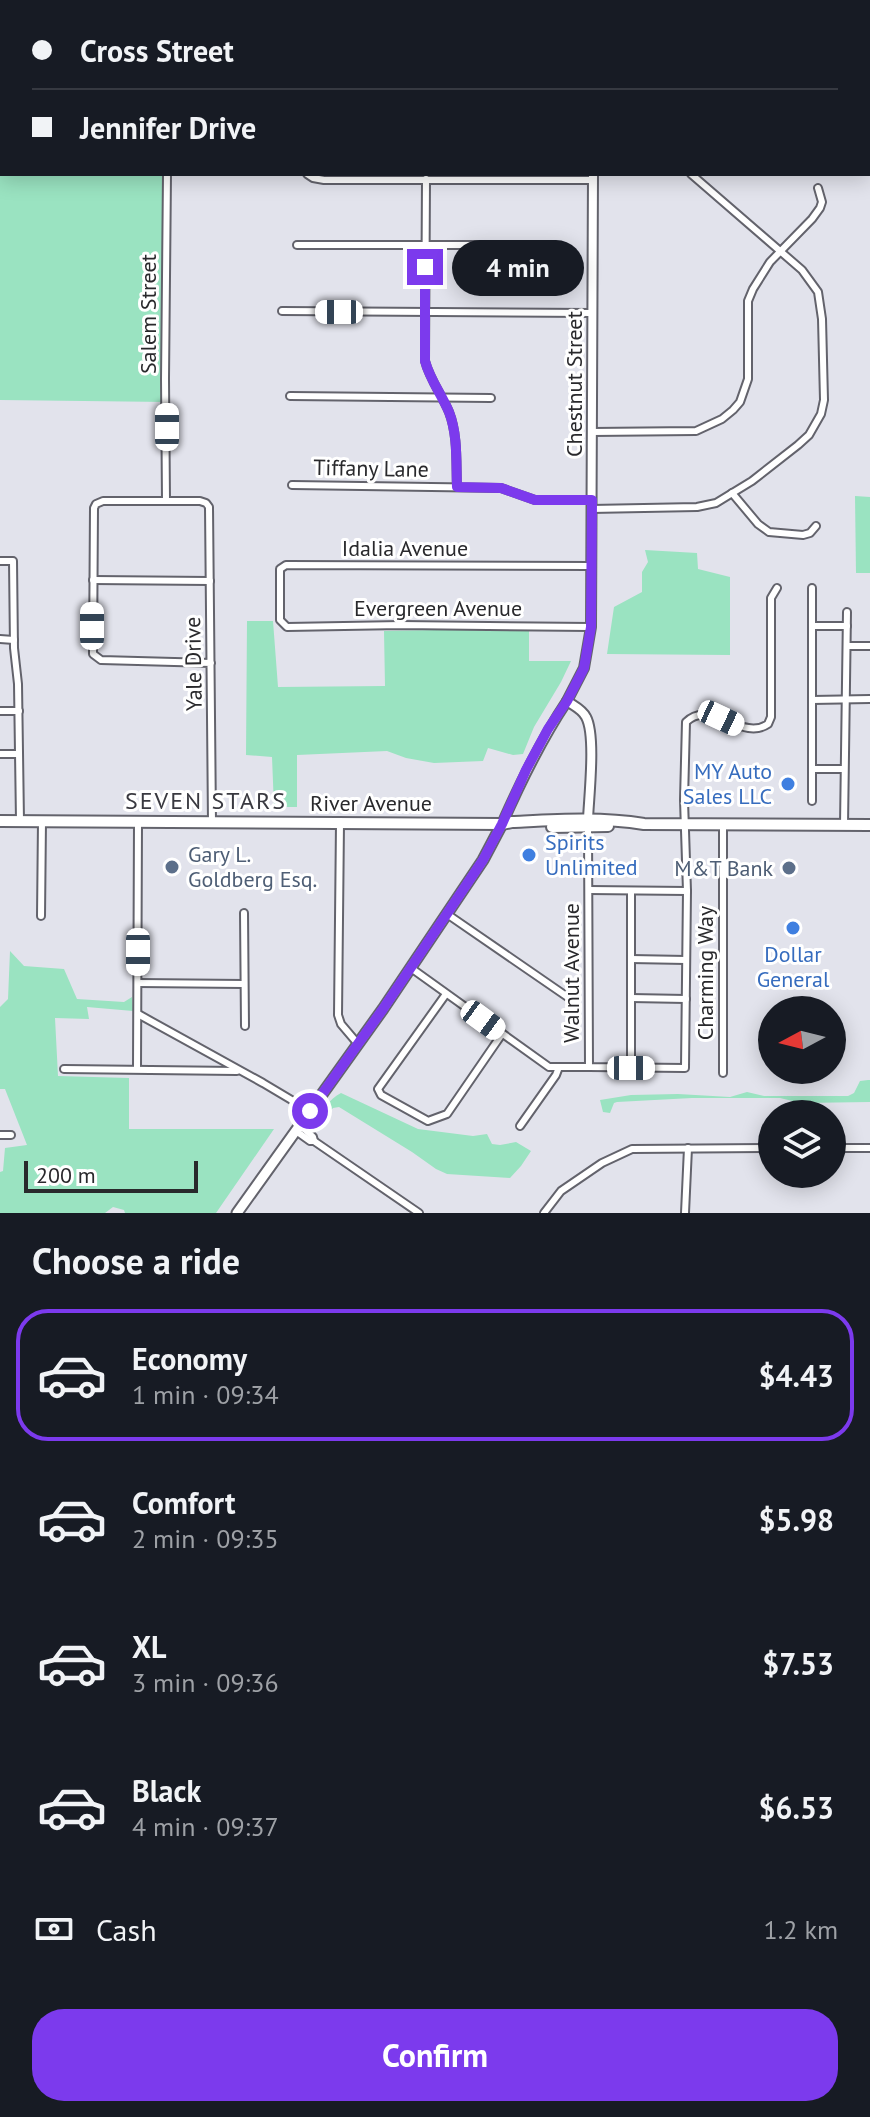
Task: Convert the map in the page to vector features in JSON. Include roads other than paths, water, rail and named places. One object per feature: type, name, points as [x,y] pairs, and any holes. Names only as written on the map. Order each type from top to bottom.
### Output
[{"type":"highway","name":"River Avenue","points":[[0,821],[511,826],[588,823],[870,825]]},
{"type":"main road","points":[[237,1213],[411,968],[483,860],[502,824]]},
{"type":"street","name":"Salem Street","points":[[166,501],[167,176]]},
{"type":"street","points":[[310,176],[324,180],[593,177]]},
{"type":"street","name":"Tiffany Lane","points":[[292,485],[501,488],[535,500],[697,507],[716,503],[752,481],[809,435],[818,424],[824,400],[822,319],[818,292],[802,270],[693,176]]},
{"type":"street","name":"Chestnut Street","points":[[502,824],[526,770],[584,668],[591,627],[593,177]]},
{"type":"street","points":[[426,179],[425,361],[449,412],[457,487]]},
{"type":"street","points":[[592,432],[696,431],[733,410],[740,402],[748,379],[748,301],[760,276],[820,208],[822,202],[818,188]]},
{"type":"street","points":[[297,245],[519,245]]},
{"type":"street","points":[[282,311],[593,313]]},
{"type":"street","points":[[290,396],[491,398]]},
{"type":"street","points":[[732,493],[758,524],[769,532],[803,535],[816,526]]},
{"type":"street","points":[[166,501],[98,503],[94,508],[93,654],[101,660],[211,663]]},
{"type":"street","name":"Yale Drive","points":[[166,501],[200,501],[208,505],[212,822]]},
{"type":"street","points":[[0,561],[13,561],[20,821]]},
{"type":"street","name":"Idalia Avenue","points":[[286,625],[280,620],[279,606],[280,569],[286,565],[591,566]]},
{"type":"street","points":[[93,580],[210,581]]},
{"type":"street","name":"Walnut Avenue","points":[[588,823],[589,1067],[685,1068],[685,726],[688,719],[696,716],[712,716],[746,729],[762,729],[770,721],[771,598],[777,588]]},
{"type":"street","points":[[812,588],[812,801]]},
{"type":"street","points":[[844,825],[847,612]]},
{"type":"street","name":"Evergreen Avenue","points":[[286,625],[591,627]]},
{"type":"street","points":[[812,626],[847,626]]},
{"type":"street","points":[[0,639],[14,640]]},
{"type":"street","points":[[847,646],[870,646]]},
{"type":"street","points":[[812,700],[870,699]]},
{"type":"street","points":[[567,701],[582,710],[588,720],[588,823]]},
{"type":"street","points":[[0,711],[19,711]]},
{"type":"street","points":[[0,754],[19,754]]},
{"type":"street","points":[[812,769],[844,769]]},
{"type":"street","points":[[41,916],[42,821]]},
{"type":"street","points":[[137,1069],[138,822]]},
{"type":"street","points":[[340,823],[338,1015],[341,1024],[358,1044]]},
{"type":"street","name":"Charming Way","points":[[723,825],[723,1073]]},
{"type":"street","points":[[589,890],[687,891]]},
{"type":"street","points":[[631,891],[631,1068]]},
{"type":"street","points":[[244,913],[245,1026]]},
{"type":"street","points":[[447,914],[569,998]]},
{"type":"street","points":[[631,959],[686,960]]},
{"type":"street","points":[[411,968],[549,1067],[589,1067]]},
{"type":"street","points":[[138,983],[244,984]]},
{"type":"street","points":[[446,994],[378,1089],[381,1095],[428,1121],[447,1114],[502,1034]]},
{"type":"street","points":[[631,998],[686,999]]},
{"type":"street","points":[[138,1014],[310,1111]]},
{"type":"street","points":[[520,1126],[559,1067]]},
{"type":"street","points":[[64,1069],[239,1071]]},
{"type":"street","points":[[298,1128],[310,1141],[419,1213]]},
{"type":"street","points":[[0,1135],[11,1135]]},
{"type":"street","points":[[685,1213],[688,1148]]},
{"type":"street","points":[[544,1213],[561,1191],[602,1163],[632,1149],[758,1148]]},
{"type":"street","points":[[846,1148],[870,1148]]},
{"type":"place","name":"MY Auto Sales LLC","points":[[788,784]]},
{"type":"place","name":"Spirits Unlimited","points":[[529,855]]},
{"type":"place","name":"Gary L. Goldberg Esq.","points":[[172,867]]},
{"type":"place","name":"M&T Bank","points":[[789,868]]},
{"type":"place","name":"Dollar General","points":[[793,928]]},
{"type":"district","name":"SEVEN STARS","points":[[206,800]]}]
